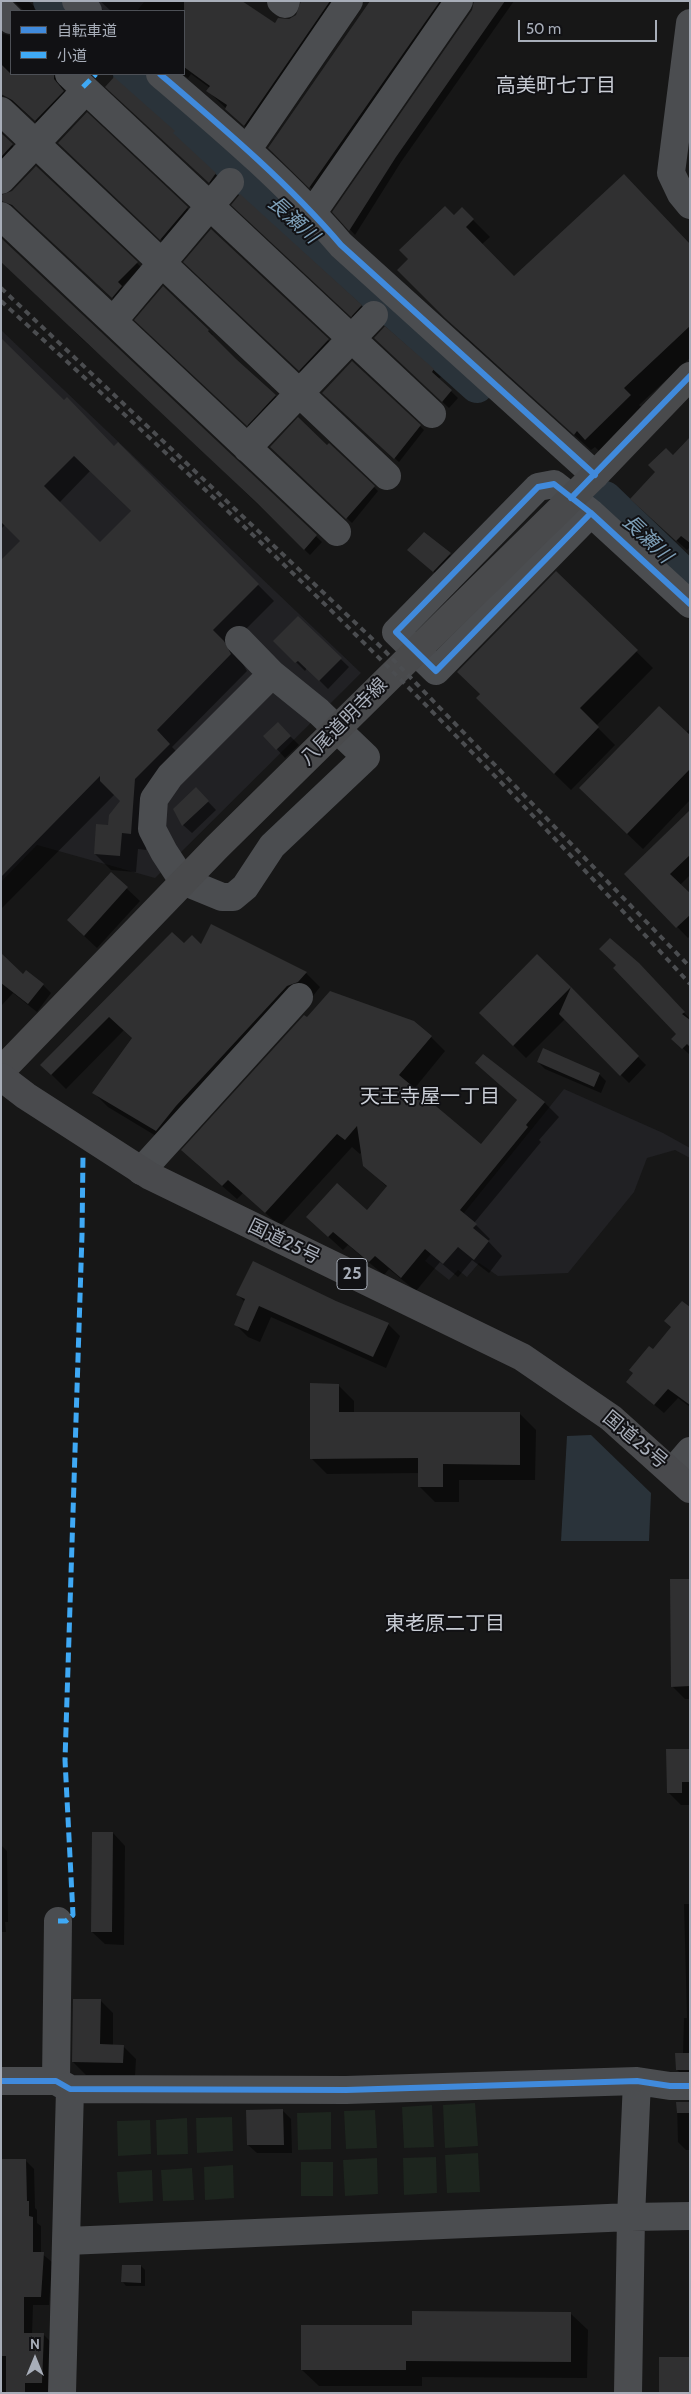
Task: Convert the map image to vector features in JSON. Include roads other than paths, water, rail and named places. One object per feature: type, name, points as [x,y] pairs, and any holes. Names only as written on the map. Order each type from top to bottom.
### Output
[{"type":"highway","name":"国道25号","points":[[1,1077],[141,1171],[522,1357],[611,1418],[681,1480]]},
{"type":"main road","name":"八尾道明寺線","points":[[1,1071],[183,881],[581,506],[594,475],[690,376]]},
{"type":"street","points":[[76,1],[87,10]]},
{"type":"street","points":[[281,1],[284,4],[286,1]]},
{"type":"street","points":[[247,150],[349,1]]},
{"type":"street","points":[[313,212],[459,1]]},
{"type":"street","points":[[1,10],[10,19]]},
{"type":"street","points":[[690,23],[671,173],[681,194],[690,205]]},
{"type":"street","points":[[161,75],[247,150],[313,212],[341,245],[594,475]]},
{"type":"street","points":[[1,180],[36,144],[77,82],[432,414]]},
{"type":"street","points":[[1,111],[387,476]]},
{"type":"street","points":[[113,321],[230,182]]},
{"type":"street","points":[[1,216],[337,532]]},
{"type":"street","points":[[247,448],[374,315]]},
{"type":"street","points":[[581,506],[436,671],[396,632],[538,487],[554,484],[581,506],[690,604]]},
{"type":"street","points":[[239,640],[272,674],[319,712],[366,757],[272,846],[245,887],[233,897],[222,897],[183,881],[152,829],[154,799],[170,776],[272,674]]},
{"type":"street","points":[[141,1171],[298,997]]},
{"type":"street","points":[[681,1480],[690,1451]]},
{"type":"street","points":[[58,1921],[67,2241],[62,2393]]},
{"type":"street","points":[[1,2081],[63,2085],[346,2090],[636,2081],[670,2086],[690,2086]]},
{"type":"street","points":[[628,2393],[631,2217],[636,2081]]},
{"type":"street","points":[[67,2241],[690,2216]]},
{"type":"waterway","name":"長瀬川","points":[[50,1],[60,10]]},
{"type":"waterway","name":"長瀬川","points":[[131,75],[477,386]]},
{"type":"waterway","name":"長瀬川","points":[[605,498],[690,580]]},
{"type":"railway","points":[[1,288],[382,648],[690,967]]},
{"type":"railway","points":[[1,301],[313,592],[525,807],[690,984]]},
{"type":"district","name":"高美町七丁目","points":[[556,86]]},
{"type":"district","name":"天王寺屋一丁目","points":[[430,1097]]},
{"type":"district","name":"東老原二丁目","points":[[445,1624]]}]
